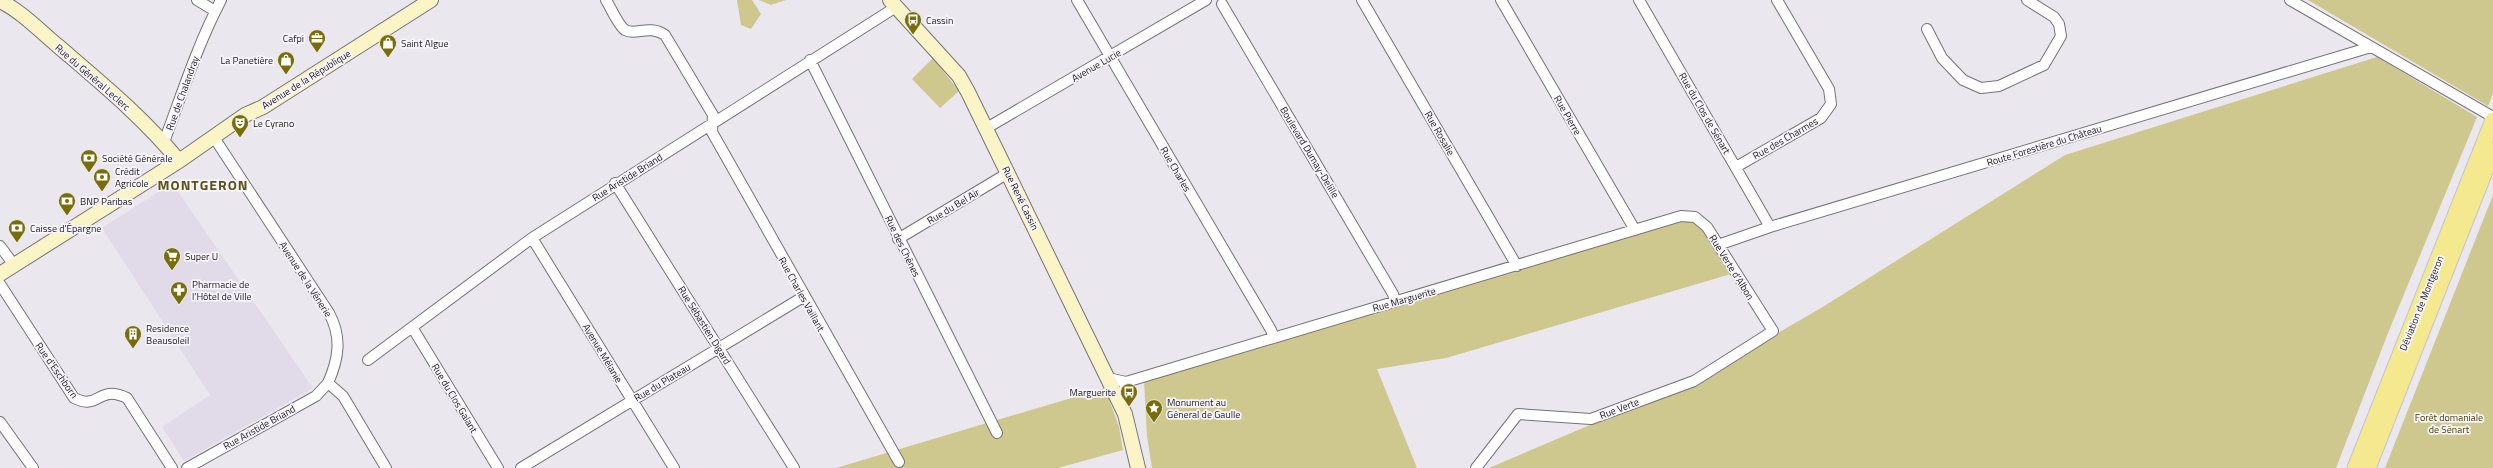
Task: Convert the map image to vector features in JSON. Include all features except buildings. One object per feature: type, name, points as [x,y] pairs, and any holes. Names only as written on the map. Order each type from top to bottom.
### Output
[{"type":"main road","name":"Avenue de la République","points":[[0,274],[179,162],[213,136],[245,115],[263,107],[431,0]]},
{"type":"main road","name":"Rue du Général Leclerc","points":[[0,1],[36,28],[121,100],[164,142],[179,162]]},
{"type":"main road","name":"Rue René Cassin","points":[[893,3],[959,76],[1008,172],[1125,414],[1138,468]]},
{"type":"main road","name":"Déviation de Montgeron","points":[[2355,468],[2493,119]]},
{"type":"main road","name":"Déviation de Montgeron","points":[[2368,468],[2493,151]]},
{"type":"street","points":[[196,0],[215,12]]},
{"type":"street","name":"Rue de Chalandray","points":[[164,142],[184,92],[190,65],[221,0]]},
{"type":"street","name":"Rue Charles Vaillant","points":[[606,0],[624,29],[629,31],[656,29],[665,35],[713,115],[712,132],[803,296],[899,462]]},
{"type":"street","name":"Rue Charles","points":[[1077,0],[1267,323],[1274,338]]},
{"type":"street","points":[[1206,0],[1212,5],[1223,2]]},
{"type":"street","name":"Avenue Lucie","points":[[986,129],[1206,0]]},
{"type":"street","name":"Rue Rosalie","points":[[1362,0],[1517,266]]},
{"type":"street","name":"Rue Pierre","points":[[1501,0],[1635,230]]},
{"type":"street","name":"Rue du Clos de Sénart","points":[[1639,0],[1770,227]]},
{"type":"street","name":"Rue des Charmes","points":[[1736,167],[1821,118],[1831,104],[1829,89],[1777,0]]},
{"type":"street","points":[[1927,29],[1942,58],[1963,80],[1981,88],[1999,86],[2044,65],[2061,36],[2060,24],[2054,17],[2028,0]]},
{"type":"street","points":[[2290,0],[2493,119]]},
{"type":"street","name":"Boulevard Dumay-Delille","points":[[1223,2],[1393,294],[1395,301]]},
{"type":"street","name":"Rue Aristide Briand","points":[[368,360],[532,238],[615,183],[810,60],[893,3]]},
{"type":"street","name":"Route Forestière du Château","points":[[1718,245],[1770,227],[2371,47]]},
{"type":"street","name":"Rue des Chênes","points":[[810,60],[858,152],[898,239],[997,433]]},
{"type":"street","name":"Avenue de la Vénerie","points":[[213,136],[335,324],[339,344],[335,367],[328,383]]},
{"type":"street","name":"Rue du Bel Air","points":[[898,239],[1008,172]]},
{"type":"street","name":"Rue Sébastien Digard","points":[[615,183],[794,468]]},
{"type":"street","name":"Rue Marguerite","points":[[1108,378],[1126,382],[1681,216]]},
{"type":"street","name":"Rue Verte d'Albon","points":[[1681,216],[1695,217],[1707,227],[1772,331]]},
{"type":"street","name":"Avenue Mélanie","points":[[532,238],[674,468]]},
{"type":"street","points":[[0,246],[14,265]]},
{"type":"street","name":"Rue d'Eschborn","points":[[0,284],[74,398],[84,403],[95,401],[103,394],[115,392],[127,398],[172,468]]},
{"type":"street","name":"Rue du Plateau","points":[[521,468],[803,296]]},
{"type":"street","name":"Rue du Clos Galant","points":[[412,327],[498,468]]},
{"type":"street","name":"Rue Verte","points":[[1476,468],[1518,414],[1591,419],[1694,381],[1772,331]]},
{"type":"street","points":[[1125,414],[1123,395],[1126,382]]},
{"type":"street","points":[[328,383],[342,396],[386,468]]},
{"type":"street","name":"Rue Aristide Briand","points":[[187,468],[316,396],[328,383]]},
{"type":"street","points":[[0,422],[33,468]]},
{"type":"shaded area","points":[[172,183],[313,388],[184,461],[162,427],[210,395],[102,228]]},
{"type":"green space","points":[[737,0],[752,0],[761,14],[751,29],[741,25]]},
{"type":"green space","points":[[759,0],[786,0],[771,5]]},
{"type":"green space","points":[[2308,0],[2493,0],[2493,93],[2488,106]]},
{"type":"green space","points":[[2377,57],[2477,117],[2388,333],[2336,468],[1489,468],[1623,411],[1686,390],[1713,376],[1778,333],[1821,308],[2065,155]]},
{"type":"green space","points":[[933,58],[959,91],[940,108],[912,79]]},
{"type":"green space","name":"Forêt domaniale de Sénart","points":[[2493,195],[2493,468],[2385,468]]},
{"type":"green space","points":[[1688,220],[1700,225],[1731,274],[1446,358],[1377,369],[1417,468],[1152,468],[1147,436],[1144,380]]},
{"type":"green space","points":[[1105,388],[1119,427],[1123,450],[1058,468],[836,468]]},
{"type":"place","name":"Cassin","points":[[913,35]]},
{"type":"place","name":"Cafpi","points":[[317,53]]},
{"type":"place","name":"Saint Algue","points":[[388,58]]},
{"type":"place","name":"La Panetière","points":[[286,75]]},
{"type":"place","name":"Le Cyrano","points":[[240,138]]},
{"type":"place","name":"Société Générale","points":[[89,173]]},
{"type":"place","name":"Crédit Agricole","points":[[102,192]]},
{"type":"place","name":"BNP Paribas","points":[[67,216]]},
{"type":"place","name":"Caisse d'Épargne","points":[[17,243]]},
{"type":"place","name":"Super U","points":[[172,271]]},
{"type":"place","name":"Pharmacie de l'Hôtel de Ville","points":[[179,305]]},
{"type":"place","name":"Residence Beausoleil","points":[[133,349]]},
{"type":"place","name":"Marguerite","points":[[1129,407]]},
{"type":"place","name":"Monument au Géneral de Gaulle","points":[[1154,423]]},
{"type":"district","name":"MONTGERON","points":[[203,185]]}]
